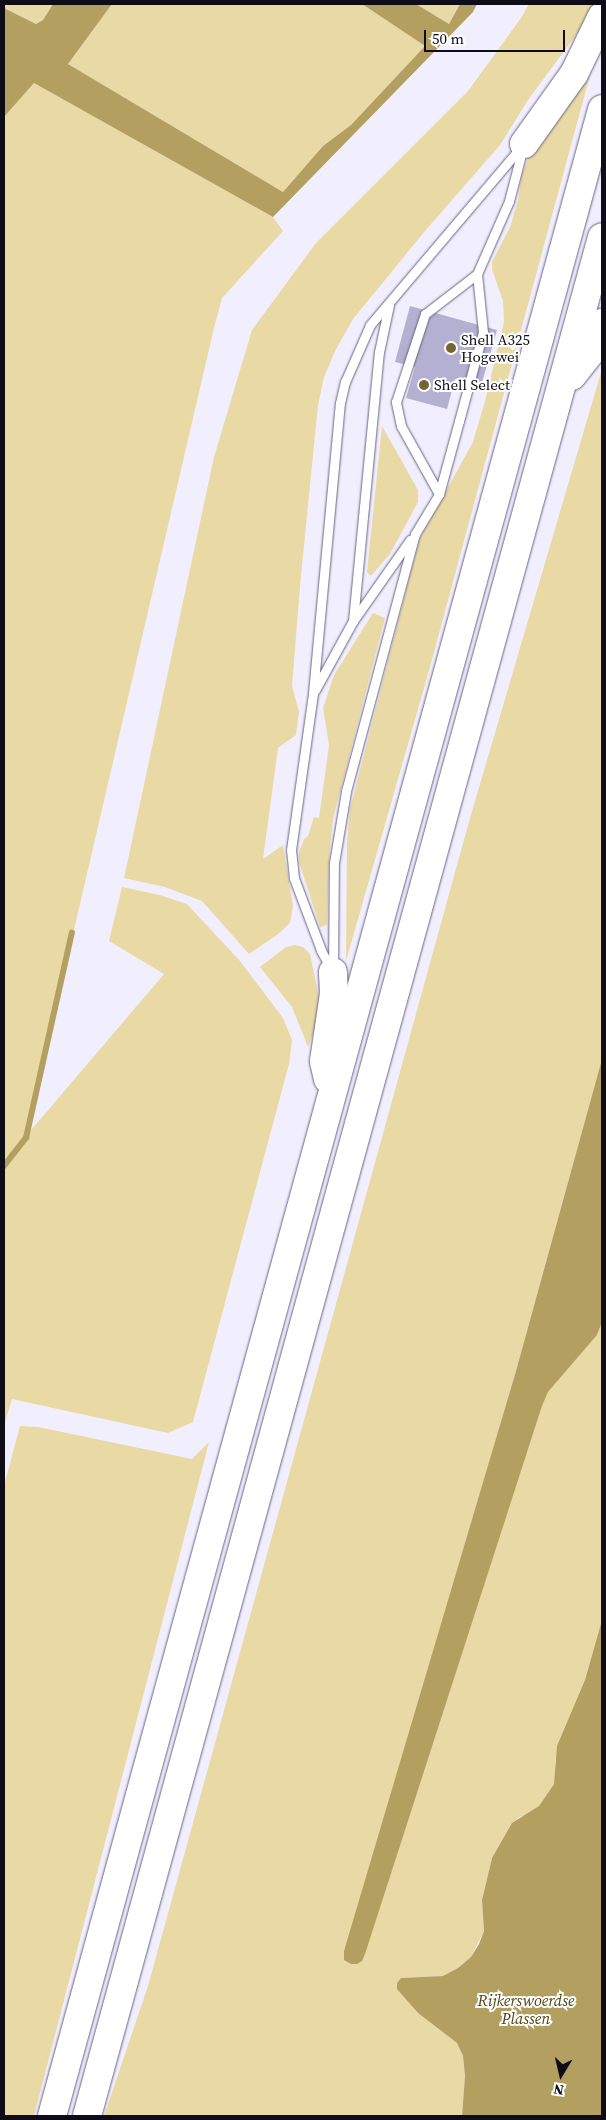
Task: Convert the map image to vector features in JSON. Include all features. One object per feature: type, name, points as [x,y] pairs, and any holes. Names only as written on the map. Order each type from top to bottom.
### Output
[{"type":"highway","points":[[524,144],[574,74],[602,16]]},
{"type":"highway","points":[[55,2106],[602,109]]},
{"type":"highway","points":[[88,2111],[602,237]]},
{"type":"highway","points":[[560,391],[589,354],[602,323]]},
{"type":"highway","points":[[332,1099],[324,1061],[334,992],[333,972]]},
{"type":"lane","points":[[439,494],[401,426],[396,402],[425,314],[477,274],[509,201],[524,144]]},
{"type":"lane","points":[[333,972],[321,950],[294,878],[291,850],[313,693],[340,403],[345,382],[358,348],[370,325],[524,144]]},
{"type":"lane","points":[[313,693],[353,620],[414,534],[439,494],[483,332],[477,274]]},
{"type":"lane","points":[[353,620],[379,352],[390,302]]},
{"type":"lane","points":[[333,972],[334,863],[346,790],[414,534]]},
{"type":"shaded area","points":[[4,4],[53,4],[43,20],[36,24],[4,8]]},
{"type":"shaded area","points":[[112,4],[362,4],[425,46],[351,125],[323,146],[283,192],[68,64]]},
{"type":"shaded area","points":[[416,4],[460,4],[449,24]]},
{"type":"shaded area","points":[[529,4],[599,4],[528,100],[500,145],[425,231],[353,319],[336,349],[324,377],[318,405],[292,686],[299,712],[296,735],[278,748],[263,859],[283,845],[293,906],[290,923],[277,935],[249,954],[202,901],[165,887],[124,878],[214,457],[252,330],[316,243],[468,91]]},
{"type":"shaded area","points":[[590,75],[430,667],[346,961],[347,843],[350,809],[419,540],[473,442],[485,401],[504,322],[503,301],[492,269],[492,262],[510,227],[518,200],[522,174],[533,146]]},
{"type":"shaded area","points":[[34,83],[273,217],[283,231],[222,298],[26,1136],[164,974],[109,941],[122,887],[160,895],[187,904],[240,961],[283,1018],[292,1040],[289,1064],[193,1422],[168,1433],[12,1399],[4,1426],[4,117]]},
{"type":"shaded area","points":[[602,369],[602,1059],[516,1371],[452,1589],[362,1961],[542,1406],[548,1392],[597,1335],[602,1322],[602,1620],[585,1680],[555,1761],[554,1784],[539,1806],[529,1814],[519,1817],[492,1858],[482,1900],[484,1931],[471,1957],[458,1968],[443,1976],[401,1978],[397,1983],[398,1989],[418,2013],[457,2043],[463,2056],[465,2076],[462,2116],[104,2116],[148,1986],[470,818]]},
{"type":"shaded area","points":[[382,426],[418,490],[418,502],[390,554],[371,576],[367,572]]},
{"type":"shaded area","points":[[373,613],[385,618],[333,819],[329,859],[327,925],[320,927],[299,862],[299,852],[304,839],[308,836],[314,817],[319,818],[329,745],[323,708],[334,675]]},
{"type":"shaded area","points":[[295,945],[303,947],[310,954],[322,1011],[308,1047],[292,1007],[260,967],[286,947]]},
{"type":"shaded area","points":[[20,1426],[38,1427],[192,1459],[209,1442],[34,2116],[4,2116],[4,1486]]},
{"type":"water","points":[[53,4],[112,4],[68,64],[283,192],[323,146],[351,125],[425,46],[362,4],[416,4],[449,24],[460,4],[477,4],[473,12],[273,217],[34,83],[4,117],[4,8],[36,24],[43,20]]},
{"type":"water","points":[[602,1059],[602,1322],[597,1335],[548,1392],[542,1406],[365,1954],[362,1961],[357,1964],[351,1964],[344,1960],[344,1951],[516,1371]]},
{"type":"water","name":"Rijkerswoerdse Plassen","points":[[602,1620],[602,2116],[462,2116],[465,2076],[463,2056],[457,2043],[418,2013],[397,1989],[397,1983],[401,1978],[443,1976],[458,1968],[471,1957],[479,1944],[484,1931],[482,1900],[492,1858],[512,1823],[539,1806],[554,1784],[557,1746],[585,1680]]},
{"type":"building","points":[[410,306],[497,330],[481,386],[455,379],[447,409],[406,398],[415,367],[395,362]]},
{"type":"waterway","points":[[4,1166],[26,1138],[72,933]]},
{"type":"place","name":"Shell A325 Hogewei","points":[[451,348]]},
{"type":"place","name":"Shell Select","points":[[424,385]]}]
